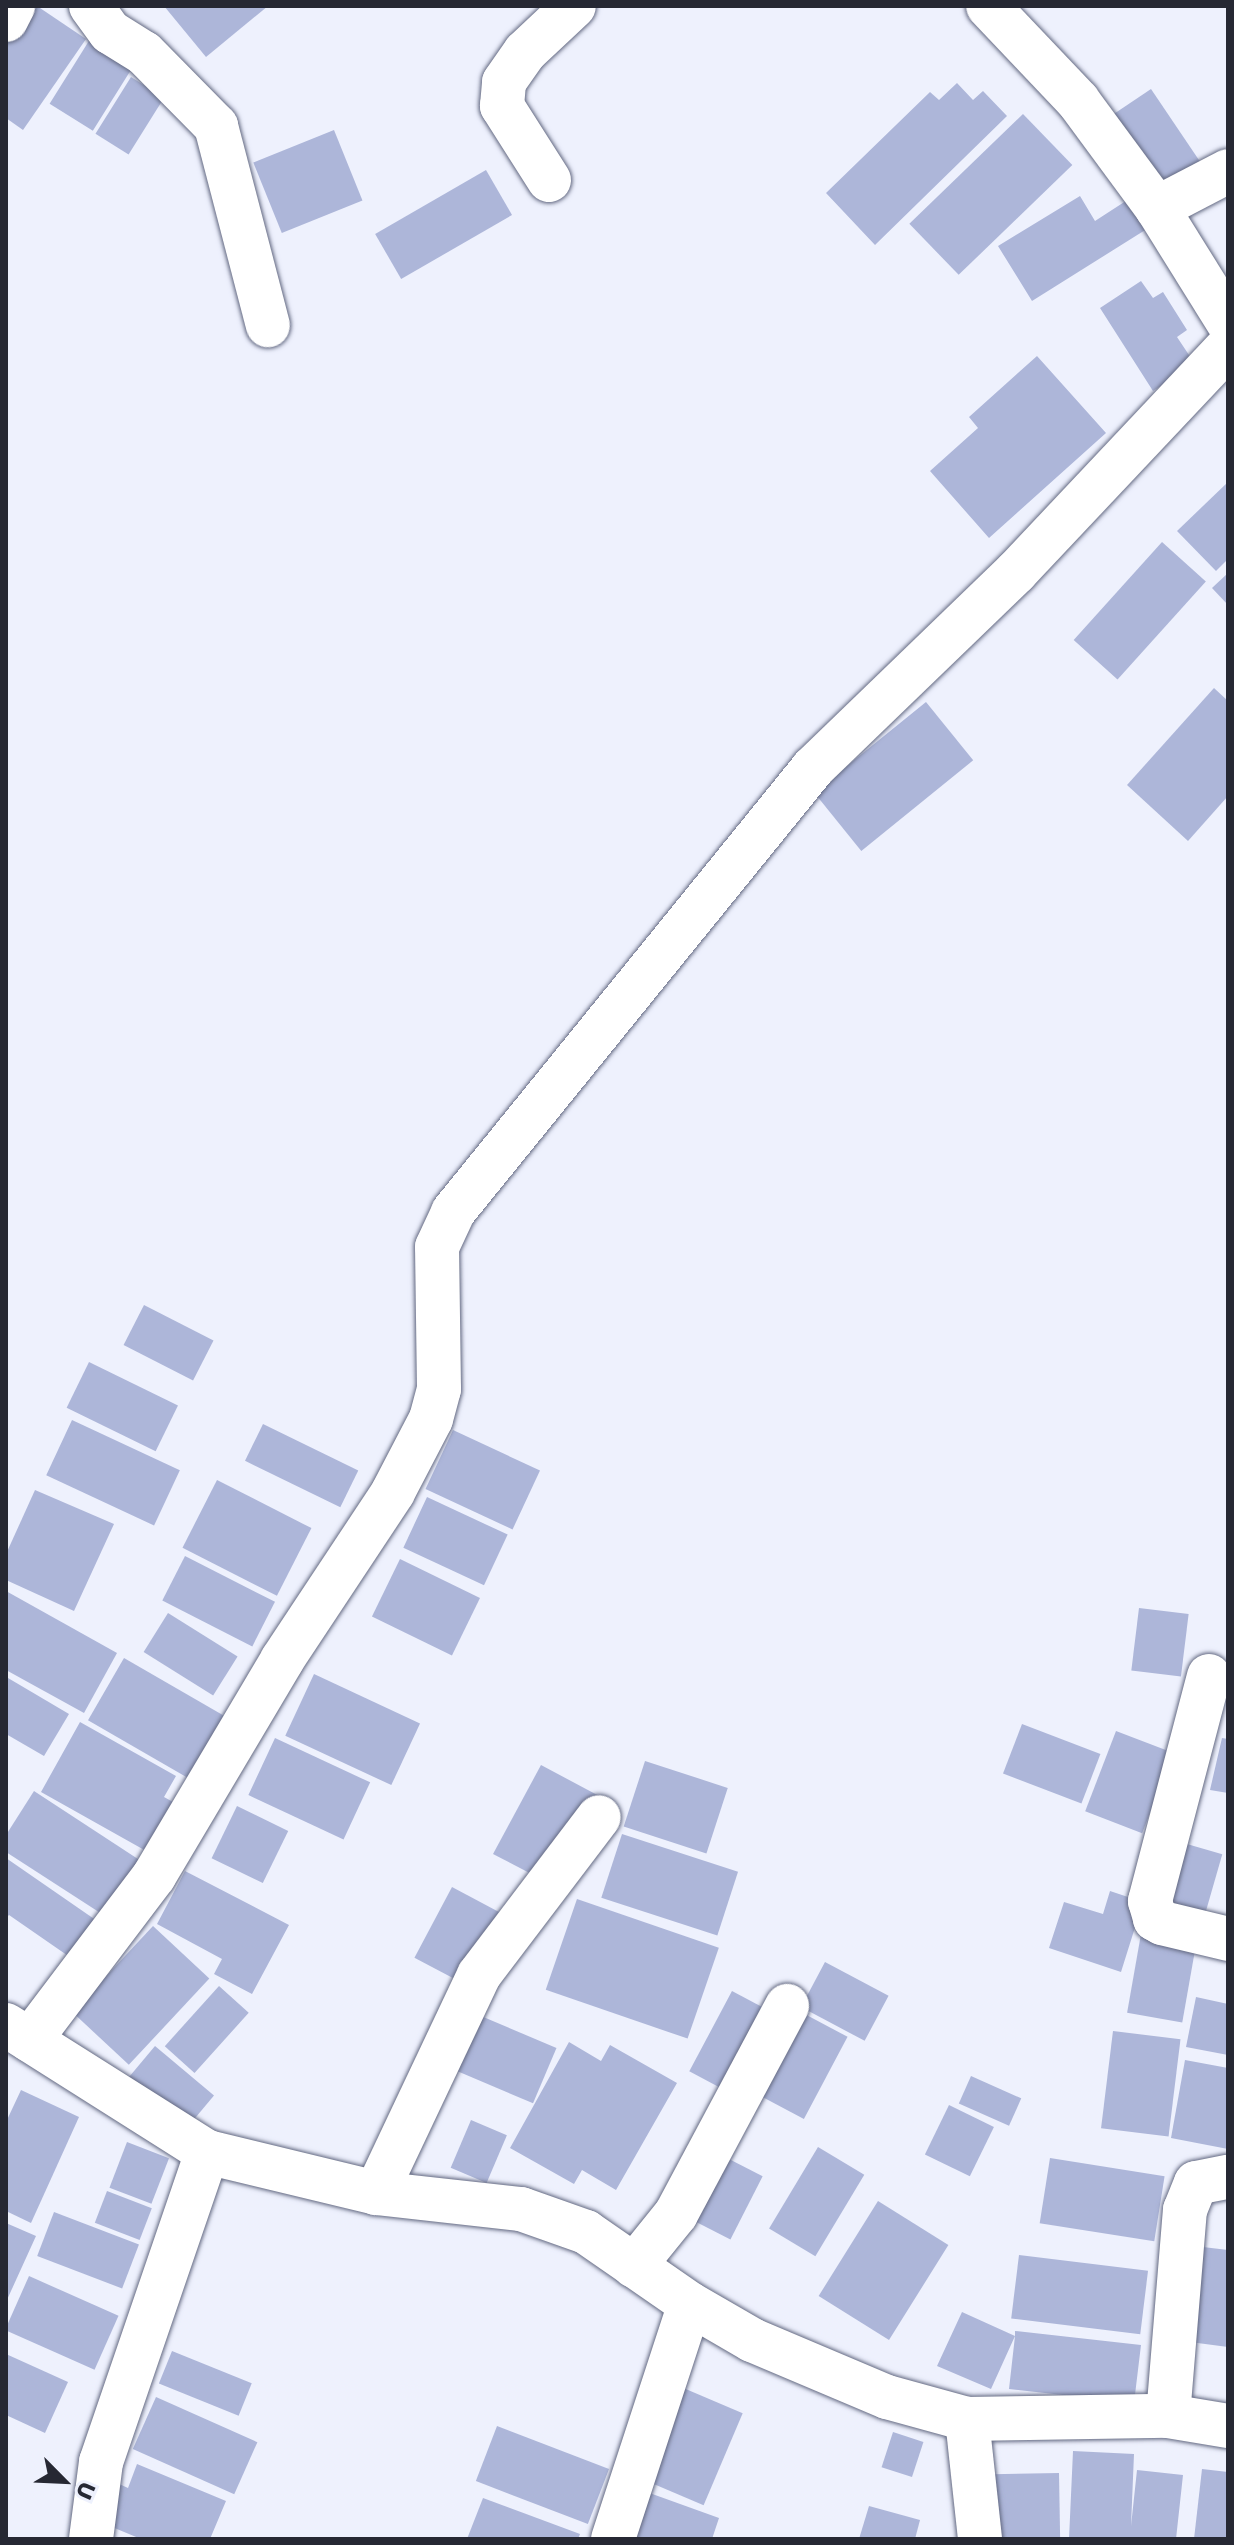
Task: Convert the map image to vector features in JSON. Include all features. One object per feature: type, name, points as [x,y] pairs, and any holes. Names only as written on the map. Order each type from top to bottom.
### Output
[{"type":"street","points":[[6,20],[13,6]]},
{"type":"street","points":[[91,6],[110,32],[144,53],[216,126],[268,325]]},
{"type":"street","points":[[549,180],[502,106],[504,82],[525,52],[574,6]]},
{"type":"street","points":[[988,6],[1078,101],[1157,208],[1228,322]]},
{"type":"street","points":[[1157,208],[1228,171]]},
{"type":"street","points":[[1228,347],[1016,572],[813,768],[453,1212],[437,1247],[439,1389],[431,1419],[393,1492],[282,1660],[154,1876],[18,2032],[207,2152],[376,2193],[521,2209],[586,2232],[690,2304],[752,2340],[873,2392],[967,2419],[1168,2416],[1228,2426]]},
{"type":"street","points":[[1209,1676],[1150,1901],[1155,1919],[1162,1923],[1228,1939]]},
{"type":"street","points":[[376,2193],[479,1975],[599,1817]]},
{"type":"street","points":[[634,2266],[676,2214],[787,2006]]},
{"type":"street","points":[[91,2539],[101,2462],[207,2152]]},
{"type":"street","points":[[1168,2416],[1185,2210],[1196,2183],[1228,2177]]},
{"type":"street","points":[[613,2539],[690,2304]]},
{"type":"street","points":[[967,2419],[980,2539]]},
{"type":"building","points":[[29,6],[37,6],[86,39],[23,130],[6,118],[6,40]]},
{"type":"building","points":[[164,6],[268,6],[206,57]]},
{"type":"building","points":[[92,36],[135,63],[93,131],[50,104]]},
{"type":"building","points":[[131,77],[164,98],[129,154],[95,134]]},
{"type":"building","points":[[957,83],[973,100],[983,91],[1007,116],[875,245],[826,193],[930,92],[939,100]]},
{"type":"building","points":[[1151,89],[1201,163],[1164,187],[1115,114]]},
{"type":"building","points":[[1023,114],[1072,165],[959,275],[909,224]]},
{"type":"building","points":[[334,130],[362,200],[282,233],[253,163]]},
{"type":"building","points":[[486,170],[512,215],[401,279],[375,234]]},
{"type":"building","points":[[1080,196],[1095,221],[1132,197],[1150,227],[1032,301],[998,246]]},
{"type":"building","points":[[1141,281],[1153,298],[1163,292],[1187,330],[1177,337],[1195,364],[1153,391],[1100,308]]},
{"type":"building","points":[[1037,356],[1106,433],[989,538],[930,471],[978,428],[969,417]]},
{"type":"building","points":[[1228,482],[1228,559],[1216,571],[1177,531]]},
{"type":"building","points":[[1162,542],[1206,581],[1118,680],[1074,640]]},
{"type":"building","points":[[1228,573],[1228,605],[1212,588]]},
{"type":"building","points":[[1214,688],[1228,701],[1228,796],[1188,841],[1127,785]]},
{"type":"building","points":[[926,702],[973,760],[861,851],[814,793]]},
{"type":"building","points":[[144,1305],[213,1340],[193,1381],[124,1345]]},
{"type":"building","points":[[89,1362],[178,1405],[156,1451],[67,1408]]},
{"type":"building","points":[[72,1420],[180,1470],[154,1526],[46,1475]]},
{"type":"building","points":[[263,1424],[358,1470],[340,1507],[245,1461]]},
{"type":"building","points":[[453,1430],[540,1471],[513,1529],[426,1489]]},
{"type":"building","points":[[217,1480],[311,1528],[277,1596],[182,1548]]},
{"type":"building","points":[[35,1490],[114,1524],[74,1611],[6,1580],[6,1554]]},
{"type":"building","points":[[427,1497],[508,1535],[484,1585],[403,1548]]},
{"type":"building","points":[[185,1556],[275,1602],[252,1646],[162,1601]]},
{"type":"building","points":[[400,1559],[480,1598],[452,1656],[372,1617]]},
{"type":"building","points":[[6,1591],[117,1653],[84,1713],[6,1670]]},
{"type":"building","points":[[1139,1608],[1189,1614],[1181,1677],[1131,1671]]},
{"type":"building","points":[[168,1613],[238,1656],[213,1695],[144,1652]]},
{"type":"building","points":[[124,1658],[227,1718],[191,1780],[88,1720]]},
{"type":"building","points":[[314,1674],[420,1723],[391,1785],[285,1736]]},
{"type":"building","points":[[8,1678],[69,1714],[44,1756],[6,1734]]},
{"type":"building","points":[[80,1722],[176,1776],[164,1797],[182,1807],[155,1856],[41,1792]]},
{"type":"building","points":[[1022,1724],[1100,1754],[1081,1804],[1003,1773]]},
{"type":"building","points":[[1116,1731],[1173,1753],[1142,1833],[1085,1811]]},
{"type":"building","points":[[275,1738],[370,1782],[344,1839],[248,1795]]},
{"type":"building","points":[[1222,1738],[1228,1739],[1228,1793],[1210,1790]]},
{"type":"building","points":[[645,1761],[728,1788],[706,1854],[624,1827]]},
{"type":"building","points":[[541,1765],[601,1797],[541,1879],[493,1854]]},
{"type":"building","points":[[34,1791],[141,1861],[105,1916],[6,1852],[6,1835]]},
{"type":"building","points":[[237,1806],[288,1831],[263,1883],[212,1858]]},
{"type":"building","points":[[622,1834],[738,1872],[717,1935],[601,1898]]},
{"type":"building","points":[[1180,1842],[1222,1854],[1204,1917],[1162,1904]]},
{"type":"building","points":[[6,1858],[100,1923],[74,1960],[9,1915],[6,1918]]},
{"type":"building","points":[[185,1871],[289,1925],[252,1994],[214,1974],[222,1959],[157,1924]]},
{"type":"building","points":[[452,1887],[503,1914],[466,1985],[414,1958]]},
{"type":"building","points":[[1110,1891],[1143,1902],[1121,1972],[1049,1948],[1064,1902],[1103,1914]]},
{"type":"building","points":[[577,1899],[719,1948],[688,2039],[546,1990]]},
{"type":"building","points":[[153,1926],[209,1979],[129,2065],[73,2012]]},
{"type":"building","points":[[1141,1934],[1196,1944],[1182,2023],[1127,2013]]},
{"type":"building","points":[[825,1962],[889,1996],[865,2041],[801,2007]]},
{"type":"building","points":[[219,1986],[249,2013],[195,2073],[165,2046]]},
{"type":"building","points":[[732,1991],[769,2011],[726,2091],[689,2071]]},
{"type":"building","points":[[1196,1997],[1228,2004],[1228,2055],[1186,2047]]},
{"type":"building","points":[[799,2011],[848,2037],[804,2119],[755,2093]]},
{"type":"building","points":[[481,2016],[556,2048],[533,2103],[458,2071]]},
{"type":"building","points":[[1113,2031],[1180,2039],[1169,2137],[1101,2128]]},
{"type":"building","points":[[569,2042],[601,2061],[610,2045],[677,2083],[616,2190],[582,2170],[574,2184],[510,2148]]},
{"type":"building","points":[[155,2046],[214,2095],[187,2128],[128,2078]]},
{"type":"building","points":[[1185,2060],[1228,2068],[1228,2149],[1171,2138]]},
{"type":"building","points":[[971,2076],[1021,2098],[1009,2126],[959,2103]]},
{"type":"building","points":[[21,2090],[79,2117],[31,2223],[6,2211],[6,2122]]},
{"type":"building","points":[[949,2105],[994,2127],[970,2176],[925,2154]]},
{"type":"building","points":[[471,2120],[507,2135],[487,2183],[451,2168]]},
{"type":"building","points":[[127,2142],[169,2158],[151,2204],[109,2188]]},
{"type":"building","points":[[818,2147],[864,2175],[815,2256],[769,2228]]},
{"type":"building","points":[[727,2158],[763,2176],[730,2239],[695,2221]]},
{"type":"building","points":[[1050,2158],[1165,2176],[1154,2241],[1040,2223]]},
{"type":"building","points":[[107,2191],[152,2208],[140,2240],[95,2223]]},
{"type":"building","points":[[878,2201],[948,2245],[889,2340],[819,2296]]},
{"type":"building","points":[[54,2212],[139,2245],[122,2288],[37,2256]]},
{"type":"building","points":[[6,2223],[36,2236],[6,2302]]},
{"type":"building","points":[[1203,2247],[1228,2250],[1228,2347],[1190,2342]]},
{"type":"building","points":[[1019,2255],[1148,2271],[1140,2334],[1011,2319]]},
{"type":"building","points":[[29,2276],[119,2316],[95,2370],[6,2330]]},
{"type":"building","points":[[962,2312],[1015,2336],[991,2389],[937,2366]]},
{"type":"building","points":[[1015,2331],[1141,2345],[1134,2403],[1009,2389]]},
{"type":"building","points":[[172,2351],[252,2383],[239,2416],[159,2383]]},
{"type":"building","points":[[6,2354],[68,2382],[45,2433],[6,2415]]},
{"type":"building","points":[[681,2387],[743,2413],[704,2505],[642,2479]]},
{"type":"building","points":[[156,2397],[257,2442],[234,2494],[133,2449]]},
{"type":"building","points":[[497,2426],[609,2469],[588,2524],[476,2481]]},
{"type":"building","points":[[893,2432],[923,2442],[912,2477],[882,2467]]},
{"type":"building","points":[[1073,2451],[1134,2454],[1131,2526],[1137,2470],[1183,2475],[1176,2539],[1069,2539]]},
{"type":"building","points":[[137,2464],[226,2501],[210,2539],[141,2539],[100,2522],[117,2483],[128,2488]]},
{"type":"building","points":[[1202,2469],[1228,2472],[1228,2539],[1194,2539]]},
{"type":"building","points":[[1059,2473],[1060,2539],[993,2539],[992,2474]]},
{"type":"building","points":[[644,2491],[719,2518],[712,2539],[628,2539]]},
{"type":"building","points":[[483,2498],[580,2534],[578,2539],[467,2539]]},
{"type":"building","points":[[869,2506],[920,2520],[915,2539],[859,2539]]}]
